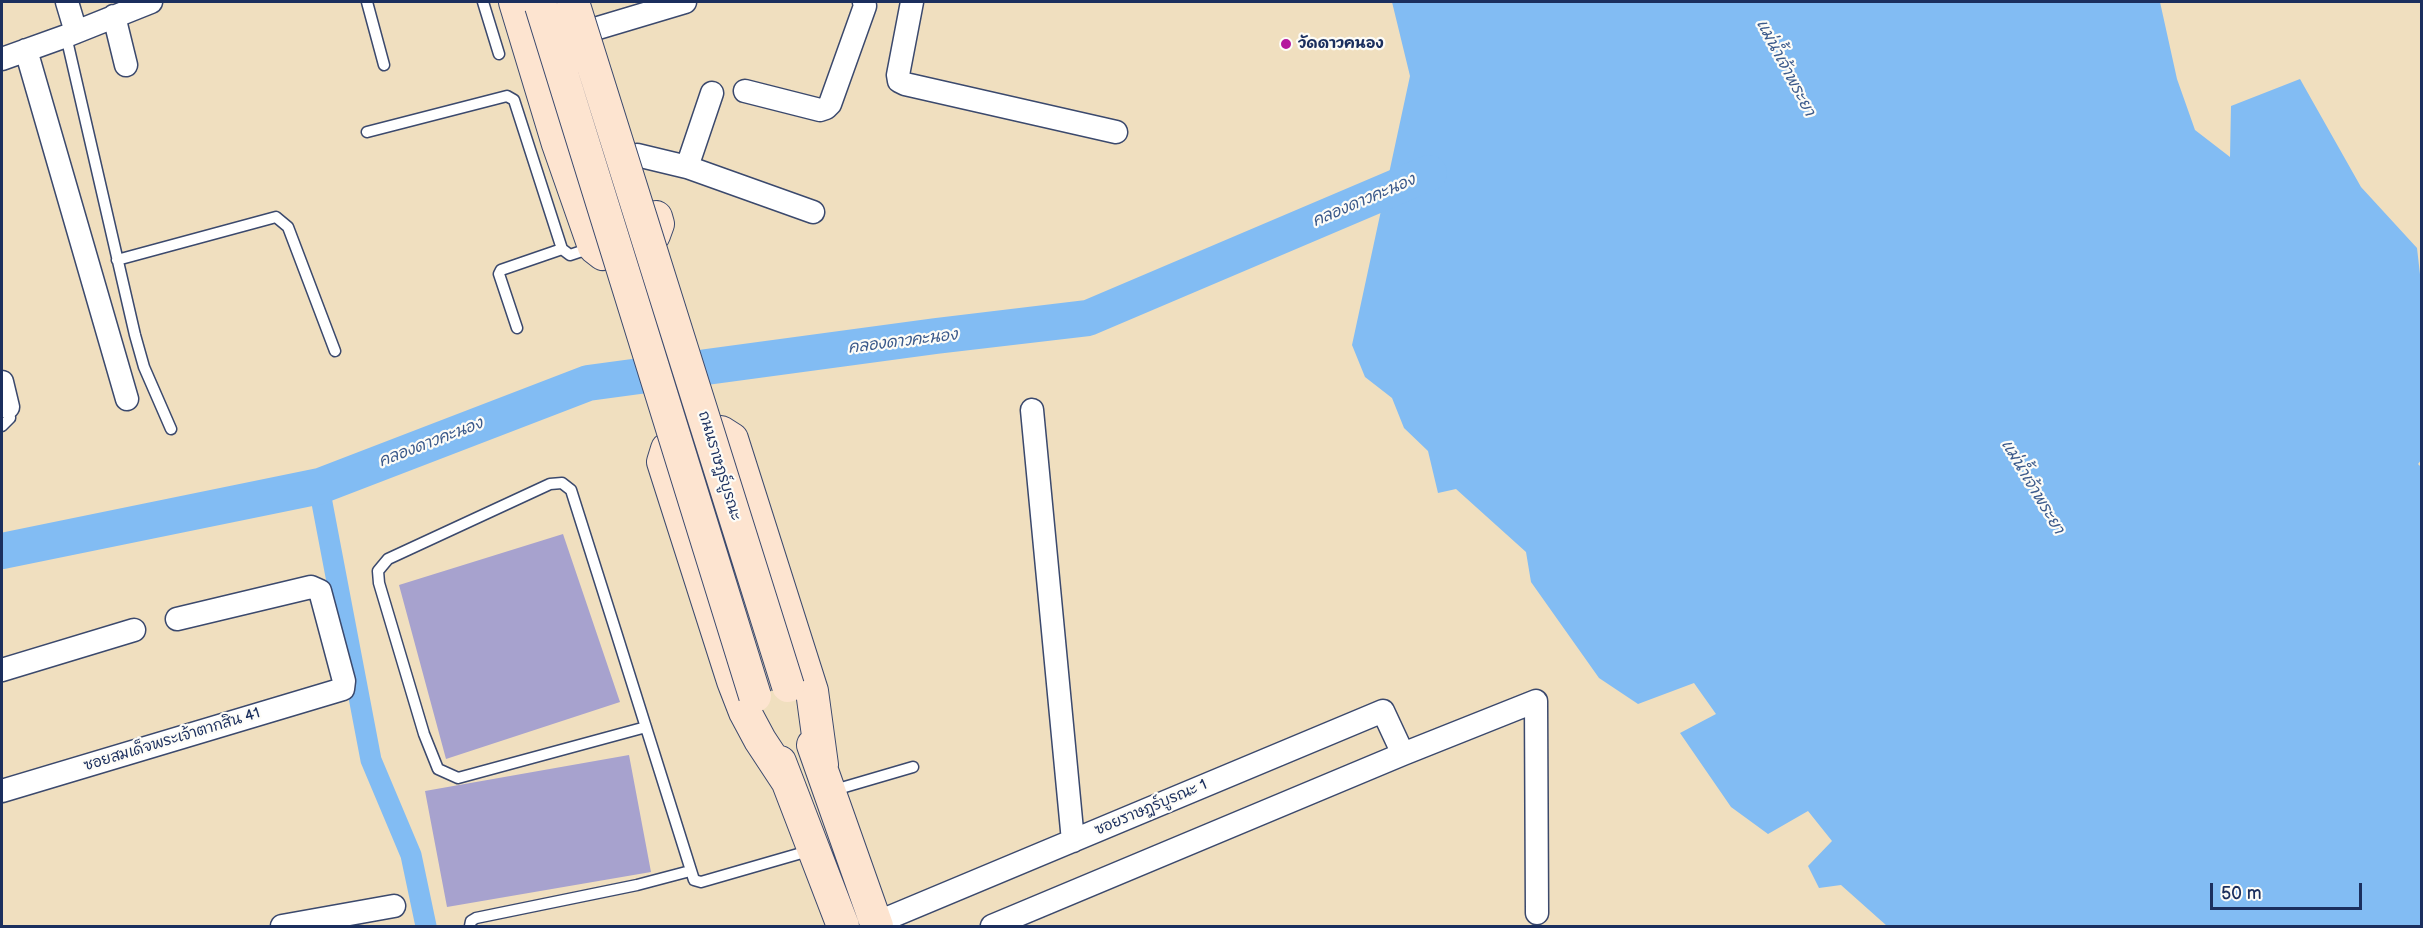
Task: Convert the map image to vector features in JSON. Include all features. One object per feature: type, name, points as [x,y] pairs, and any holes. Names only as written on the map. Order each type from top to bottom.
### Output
[{"type":"main road","name":"ถนนราษฎร์บูรณะ","points":[[573,2],[788,686],[826,778],[877,925]]},
{"type":"main road","points":[[532,3],[558,144],[594,247],[603,254],[654,236],[658,224],[593,15]]},
{"type":"main road","points":[[532,3],[755,696],[843,927]]},
{"type":"main road","points":[[787,780],[760,740],[733,681],[663,462],[667,449],[721,432],[732,440],[812,691],[826,778]]},
{"type":"street","points":[[67,2],[71,34]]},
{"type":"street","points":[[2,59],[151,2]]},
{"type":"street","points":[[593,15],[685,2]]},
{"type":"street","points":[[745,92],[820,110],[826,108],[830,104],[865,6],[864,2]]},
{"type":"street","points":[[912,2],[898,75],[899,81],[1116,132]]},
{"type":"street","points":[[114,16],[126,66]]},
{"type":"street","points":[[26,50],[127,399]]},
{"type":"street","points":[[687,167],[712,93]]},
{"type":"street","points":[[637,155],[687,167],[813,212]]},
{"type":"street","points":[[2,382],[5,417]]},
{"type":"street","points":[[1032,410],[1073,841]]},
{"type":"street","name":"ซอยสมเด็จพระเจ้าตากสิน 41","points":[[2,792],[342,689],[344,681],[320,591],[311,587],[177,620]]},
{"type":"street","points":[[2,670],[134,630]]},
{"type":"street","points":[[992,927],[1403,754],[1536,701],[1537,913]]},
{"type":"street","name":"ซอยราษฎร์บูรณะ 1","points":[[877,925],[1383,711],[1403,754]]},
{"type":"street","points":[[282,927],[394,906]]},
{"type":"lane","points":[[367,2],[384,65]]},
{"type":"lane","points":[[483,2],[499,54]]},
{"type":"lane","points":[[71,34],[117,260],[144,367],[171,429]]},
{"type":"lane","points":[[367,132],[507,96],[514,100],[562,249],[570,255],[594,247]]},
{"type":"lane","points":[[117,260],[276,217],[288,227],[335,351]]},
{"type":"lane","points":[[517,328],[499,274],[501,270],[562,249]]},
{"type":"lane","points":[[646,727],[458,778],[438,769],[424,734],[379,583],[378,571],[388,559],[550,484],[562,483],[571,490],[646,727],[690,872],[694,880],[701,882],[814,850]]},
{"type":"lane","points":[[826,778],[913,767]]},
{"type":"lane","points":[[470,927],[471,921],[476,918],[690,872]]},
{"type":"water","name":"แม่น้ำเจ้าพระยา","points":[[1392,2],[2160,2],[2177,79],[2195,130],[2230,157],[2231,106],[2300,79],[2361,187],[2417,248],[2422,292],[2422,459],[2418,464],[2422,468],[2421,926],[1887,926],[1841,885],[1819,888],[1808,866],[1832,841],[1808,811],[1768,834],[1731,807],[1680,733],[1716,714],[1694,683],[1638,704],[1599,678],[1531,582],[1526,552],[1456,489],[1438,493],[1428,451],[1404,428],[1392,398],[1365,377],[1352,345],[1410,76]]},
{"type":"building","points":[[563,534],[620,702],[446,759],[399,585]]},
{"type":"building","points":[[629,755],[651,872],[447,907],[425,791]]},
{"type":"waterway","name":"คลองดาวคะนอง","points":[[2,551],[320,486],[588,383],[1088,318],[1429,173]]},
{"type":"waterway","points":[[319,487],[371,760],[411,855],[426,926]]},
{"type":"place","name":"วัดดาวคนอง","points":[[1286,44]]}]
